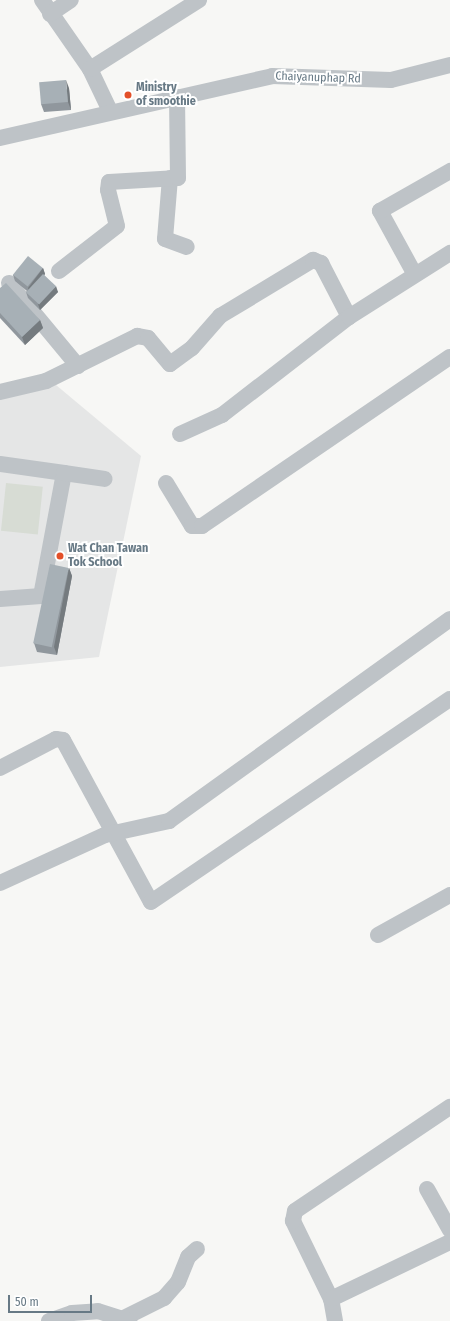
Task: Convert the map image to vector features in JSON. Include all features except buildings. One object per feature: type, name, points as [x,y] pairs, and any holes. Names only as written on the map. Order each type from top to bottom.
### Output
[{"type":"street","points":[[42,0],[50,14],[90,69],[110,112]]},
{"type":"street","points":[[50,14],[71,0]]},
{"type":"street","points":[[90,69],[199,0]]},
{"type":"street","name":"Chaiyanuphap Rd","points":[[0,138],[177,96],[272,76],[391,80],[450,65]]},
{"type":"street","points":[[60,271],[117,226],[108,190],[109,182],[178,178],[177,96]]},
{"type":"street","points":[[414,273],[380,211],[450,171]]},
{"type":"street","points":[[170,178],[165,239],[187,247]]},
{"type":"street","points":[[180,434],[222,416],[349,317],[414,273],[450,253]]},
{"type":"street","points":[[0,392],[46,381],[137,336],[148,338],[170,364],[192,348],[220,316],[312,260],[322,263],[349,317]]},
{"type":"street","points":[[9,283],[78,366]]},
{"type":"street","points":[[166,483],[192,526],[202,526],[450,358]]},
{"type":"street","points":[[0,464],[105,479]]},
{"type":"street","points":[[0,598],[41,596],[64,473]]},
{"type":"street","points":[[0,883],[114,833],[169,820],[450,619]]},
{"type":"street","points":[[0,768],[56,739],[63,740],[152,902],[450,699]]},
{"type":"street","points":[[378,935],[450,895]]},
{"type":"street","points":[[336,1321],[331,1299],[293,1221],[295,1211],[450,1107]]},
{"type":"street","points":[[427,1189],[450,1230]]},
{"type":"street","points":[[331,1299],[450,1242]]},
{"type":"street","points":[[49,1321],[84,1312],[126,1319],[164,1298],[178,1282],[188,1257],[197,1249]]},
{"type":"shaded area","name":"Wat Chan Tawan Tok School","points":[[56,385],[141,456],[99,657],[0,667],[0,398]]},
{"type":"shaded area","points":[[6,483],[43,487],[38,535],[1,531]]},
{"type":"place","name":"Ministry of smoothie","points":[[128,95]]},
{"type":"place","name":"Wat Chan Tawan Tok School","points":[[60,556]]}]
